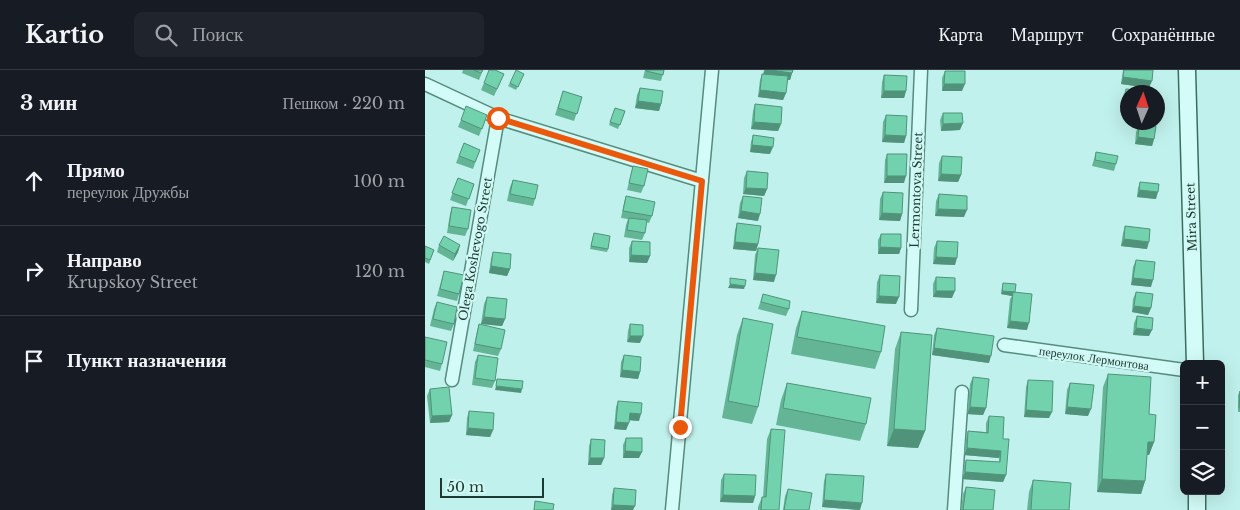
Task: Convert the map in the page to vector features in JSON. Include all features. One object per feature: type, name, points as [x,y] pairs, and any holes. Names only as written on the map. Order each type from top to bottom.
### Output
[{"type":"main road","name":"Mira Street","points":[[1187,70],[1195,360]]},
{"type":"main road","points":[[1197,495],[1197,510]]},
{"type":"street","points":[[673,510],[712,70]]},
{"type":"street","name":"Lermontova Street","points":[[911,310],[921,70]]},
{"type":"street","points":[[425,84],[498,118],[702,181]]},
{"type":"street","name":"Olega Koshevogo Street","points":[[452,380],[498,118]]},
{"type":"street","name":"переулок Лермонтова","points":[[1004,345],[1180,369]]},
{"type":"street","points":[[954,510],[962,392]]},
{"type":"building","points":[[489,70],[495,70],[504,74],[497,89],[484,83]]},
{"type":"building","points":[[516,70],[524,74],[518,87],[510,83]]},
{"type":"building","points":[[646,70],[664,70],[663,75]]},
{"type":"building","points":[[770,70],[793,70],[792,73]]},
{"type":"building","points":[[1124,70],[1153,70],[1152,81],[1123,77]]},
{"type":"building","points":[[945,71],[965,71],[965,84],[944,84]]},
{"type":"building","points":[[762,74],[788,76],[786,93],[760,90]]},
{"type":"building","points":[[884,75],[907,76],[906,91],[884,91]]},
{"type":"building","points":[[640,88],[663,91],[661,104],[638,101]]},
{"type":"building","points":[[563,91],[582,97],[577,114],[558,108]]},
{"type":"building","points":[[755,104],[782,107],[781,124],[754,122]]},
{"type":"building","points":[[466,106],[487,115],[482,129],[461,120]]},
{"type":"building","points":[[615,108],[625,111],[620,125],[610,122]]},
{"type":"building","points":[[943,113],[962,113],[963,123],[943,124]]},
{"type":"building","points":[[886,115],[907,116],[906,136],[885,135]]},
{"type":"building","points":[[1139,130],[1155,130],[1154,139],[1138,137]]},
{"type":"building","points":[[753,135],[774,138],[773,147],[752,145]]},
{"type":"building","points":[[464,143],[480,150],[475,162],[459,156]]},
{"type":"building","points":[[1096,152],[1118,156],[1116,164],[1095,160]]},
{"type":"building","points":[[887,154],[907,154],[906,176],[887,176]]},
{"type":"building","points":[[942,156],[962,157],[961,175],[941,174]]},
{"type":"building","points":[[633,166],[648,169],[644,186],[629,183]]},
{"type":"building","points":[[747,171],[768,173],[767,189],[746,188]]},
{"type":"building","points":[[458,178],[474,184],[469,199],[452,193]]},
{"type":"building","points":[[513,180],[538,185],[535,199],[510,194]]},
{"type":"building","points":[[1140,182],[1159,184],[1158,192],[1139,190]]},
{"type":"building","points":[[883,192],[903,193],[902,214],[882,213]]},
{"type":"building","points":[[939,194],[967,196],[967,210],[938,209]]},
{"type":"building","points":[[626,196],[655,202],[652,216],[623,211]]},
{"type":"building","points":[[743,196],[762,198],[760,214],[741,211]]},
{"type":"building","points":[[452,207],[471,210],[468,229],[449,226]]},
{"type":"building","points":[[629,218],[647,220],[645,233],[627,230]]},
{"type":"building","points":[[737,223],[761,226],[758,244],[735,242]]},
{"type":"building","points":[[1125,226],[1150,229],[1149,242],[1124,239]]},
{"type":"building","points":[[594,233],[610,236],[608,249],[591,246]]},
{"type":"building","points":[[881,234],[901,234],[901,248],[880,247]]},
{"type":"building","points":[[444,236],[460,245],[455,254],[439,245]]},
{"type":"building","points":[[632,241],[650,242],[650,256],[631,255]]},
{"type":"building","points":[[937,241],[958,242],[957,258],[936,257]]},
{"type":"building","points":[[425,246],[434,250],[430,260],[425,258]]},
{"type":"building","points":[[758,248],[779,250],[776,275],[755,273]]},
{"type":"building","points":[[493,252],[511,254],[510,269],[491,266]]},
{"type":"building","points":[[1136,260],[1155,262],[1153,280],[1133,278]]},
{"type":"building","points":[[444,271],[464,275],[459,294],[440,289]]},
{"type":"building","points":[[880,275],[900,276],[899,297],[879,296]]},
{"type":"building","points":[[936,277],[955,278],[955,291],[936,291]]},
{"type":"building","points":[[730,278],[746,280],[745,286],[730,284]]},
{"type":"building","points":[[1003,283],[1016,284],[1015,292],[1002,291]]},
{"type":"building","points":[[1013,292],[1032,294],[1029,323],[1010,321]]},
{"type":"building","points":[[1136,292],[1153,294],[1151,308],[1134,306]]},
{"type":"building","points":[[763,294],[790,301],[789,309],[761,302]]},
{"type":"building","points":[[487,297],[507,299],[505,319],[484,317]]},
{"type":"building","points":[[437,302],[457,307],[454,324],[433,319]]},
{"type":"building","points":[[802,311],[885,326],[881,352],[797,337]]},
{"type":"building","points":[[1137,316],[1153,318],[1152,330],[1136,328]]},
{"type":"building","points":[[743,318],[773,324],[758,407],[728,401]]},
{"type":"building","points":[[479,324],[505,330],[501,349],[475,344]]},
{"type":"building","points":[[630,324],[643,325],[643,336],[630,336]]},
{"type":"building","points":[[937,328],[994,336],[991,356],[934,348]]},
{"type":"building","points":[[901,332],[932,335],[925,431],[894,429]]},
{"type":"building","points":[[425,337],[447,342],[442,364],[425,360]]},
{"type":"building","points":[[478,355],[498,358],[495,381],[475,378]]},
{"type":"building","points":[[624,355],[641,357],[640,372],[622,370]]},
{"type":"building","points":[[1108,374],[1151,377],[1149,414],[1156,415],[1154,442],[1148,442],[1145,481],[1102,479]]},
{"type":"building","points":[[973,377],[989,379],[986,408],[970,407]]},
{"type":"building","points":[[497,379],[523,381],[522,389],[496,386]]},
{"type":"building","points":[[1028,380],[1053,381],[1052,412],[1026,410]]},
{"type":"building","points":[[787,383],[871,398],[866,424],[783,408]]},
{"type":"building","points":[[1070,383],[1094,385],[1091,409],[1067,407]]},
{"type":"building","points":[[449,387],[452,415],[432,416],[430,389]]},
{"type":"building","points":[[618,401],[642,403],[641,414],[630,413],[629,423],[616,422]]},
{"type":"building","points":[[469,411],[494,413],[493,430],[468,428]]},
{"type":"building","points":[[989,416],[1004,417],[1003,439],[1009,439],[1006,475],[965,472],[966,460],[1000,462],[1001,451],[967,448],[968,431],[988,433]]},
{"type":"building","points":[[771,429],[785,430],[779,510],[761,510],[762,497],[766,497]]},
{"type":"building","points":[[626,438],[642,438],[642,452],[625,451]]},
{"type":"building","points":[[591,439],[605,440],[604,458],[590,458]]},
{"type":"building","points":[[724,474],[756,475],[755,496],[723,495]]},
{"type":"building","points":[[826,474],[864,476],[862,503],[824,500]]},
{"type":"building","points":[[1033,480],[1071,483],[1069,510],[1031,510]]},
{"type":"building","points":[[966,487],[995,490],[993,510],[963,510]]},
{"type":"building","points":[[614,488],[636,490],[635,506],[613,505]]},
{"type":"building","points":[[788,489],[812,493],[809,510],[784,510]]},
{"type":"building","points":[[535,501],[554,504],[553,510],[534,510]]},
{"type":"route","points":[[498,118],[702,181],[680,427]]}]
